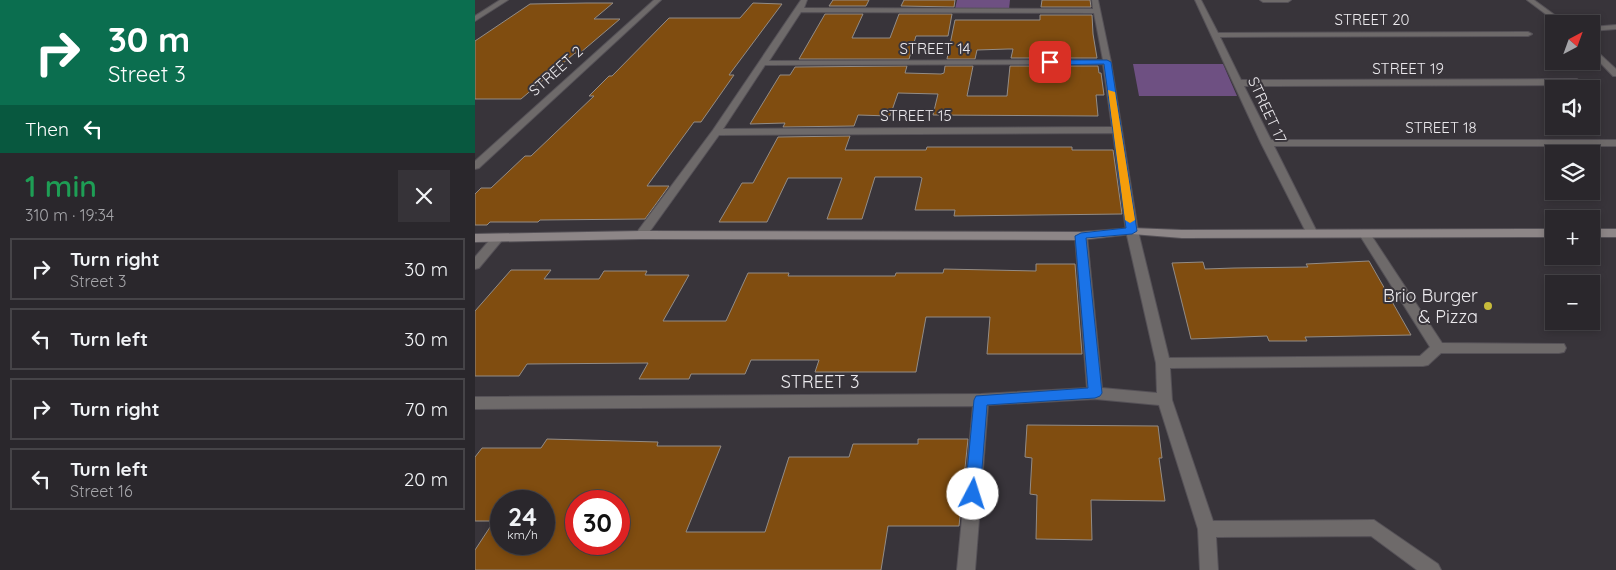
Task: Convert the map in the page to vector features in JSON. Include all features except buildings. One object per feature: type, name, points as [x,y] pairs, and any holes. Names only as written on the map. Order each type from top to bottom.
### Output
[{"type":"street","points":[[475,19],[505,0]]},
{"type":"street","name":"STREET 2","points":[[475,166],[658,0]]},
{"type":"street","points":[[641,235],[716,132],[799,10],[803,0]]},
{"type":"street","points":[[1095,0],[1107,62],[1132,231],[1163,363],[1165,400],[1207,529],[1209,570]]},
{"type":"street","name":"STREET 17","points":[[1198,0],[1311,232]]},
{"type":"street","points":[[1263,0],[1288,0]]},
{"type":"street","points":[[1530,0],[1551,15]]},
{"type":"street","points":[[799,10],[1097,11]]},
{"type":"street","points":[[1600,29],[1616,28]]},
{"type":"street","name":"STREET 20","points":[[1215,35],[1528,34]]},
{"type":"street","points":[[1600,57],[1616,74]]},
{"type":"street","name":"STREET 14","points":[[763,63],[1107,62]]},
{"type":"street","name":"STREET 19","points":[[1239,83],[1545,82]]},
{"type":"street","name":"STREET 15","points":[[716,132],[1116,130]]},
{"type":"street","name":"STREET 18","points":[[1266,143],[1616,143]]},
{"type":"street","points":[[475,238],[641,235],[1081,236],[1132,231],[1182,234],[1311,232],[1365,234],[1545,233]]},
{"type":"street","points":[[1600,233],[1616,233]]},
{"type":"street","points":[[1365,234],[1438,348]]},
{"type":"street","points":[[1081,236],[1095,393]]},
{"type":"street","points":[[475,265],[498,238]]},
{"type":"street","points":[[1163,363],[1423,361],[1438,348],[1559,348]]},
{"type":"street","name":"STREET 3","points":[[475,403],[981,400],[1095,393],[1165,400]]},
{"type":"street","points":[[966,570],[981,400]]},
{"type":"street","points":[[1207,529],[1374,528],[1432,570]]},
{"type":"shaded area","points":[[957,0],[1010,0],[1009,9],[955,9]]},
{"type":"shaded area","points":[[1133,64],[1223,64],[1237,96],[1139,96]]},
{"type":"slow traffic","points":[[1111,92],[1130,220]]},
{"type":"place","name":"Brio Burger & Pizza","points":[[1488,306]]},
{"type":"route","points":[[973,494],[981,400],[1095,393],[1081,236],[1132,231],[1107,62],[1050,62]]}]
